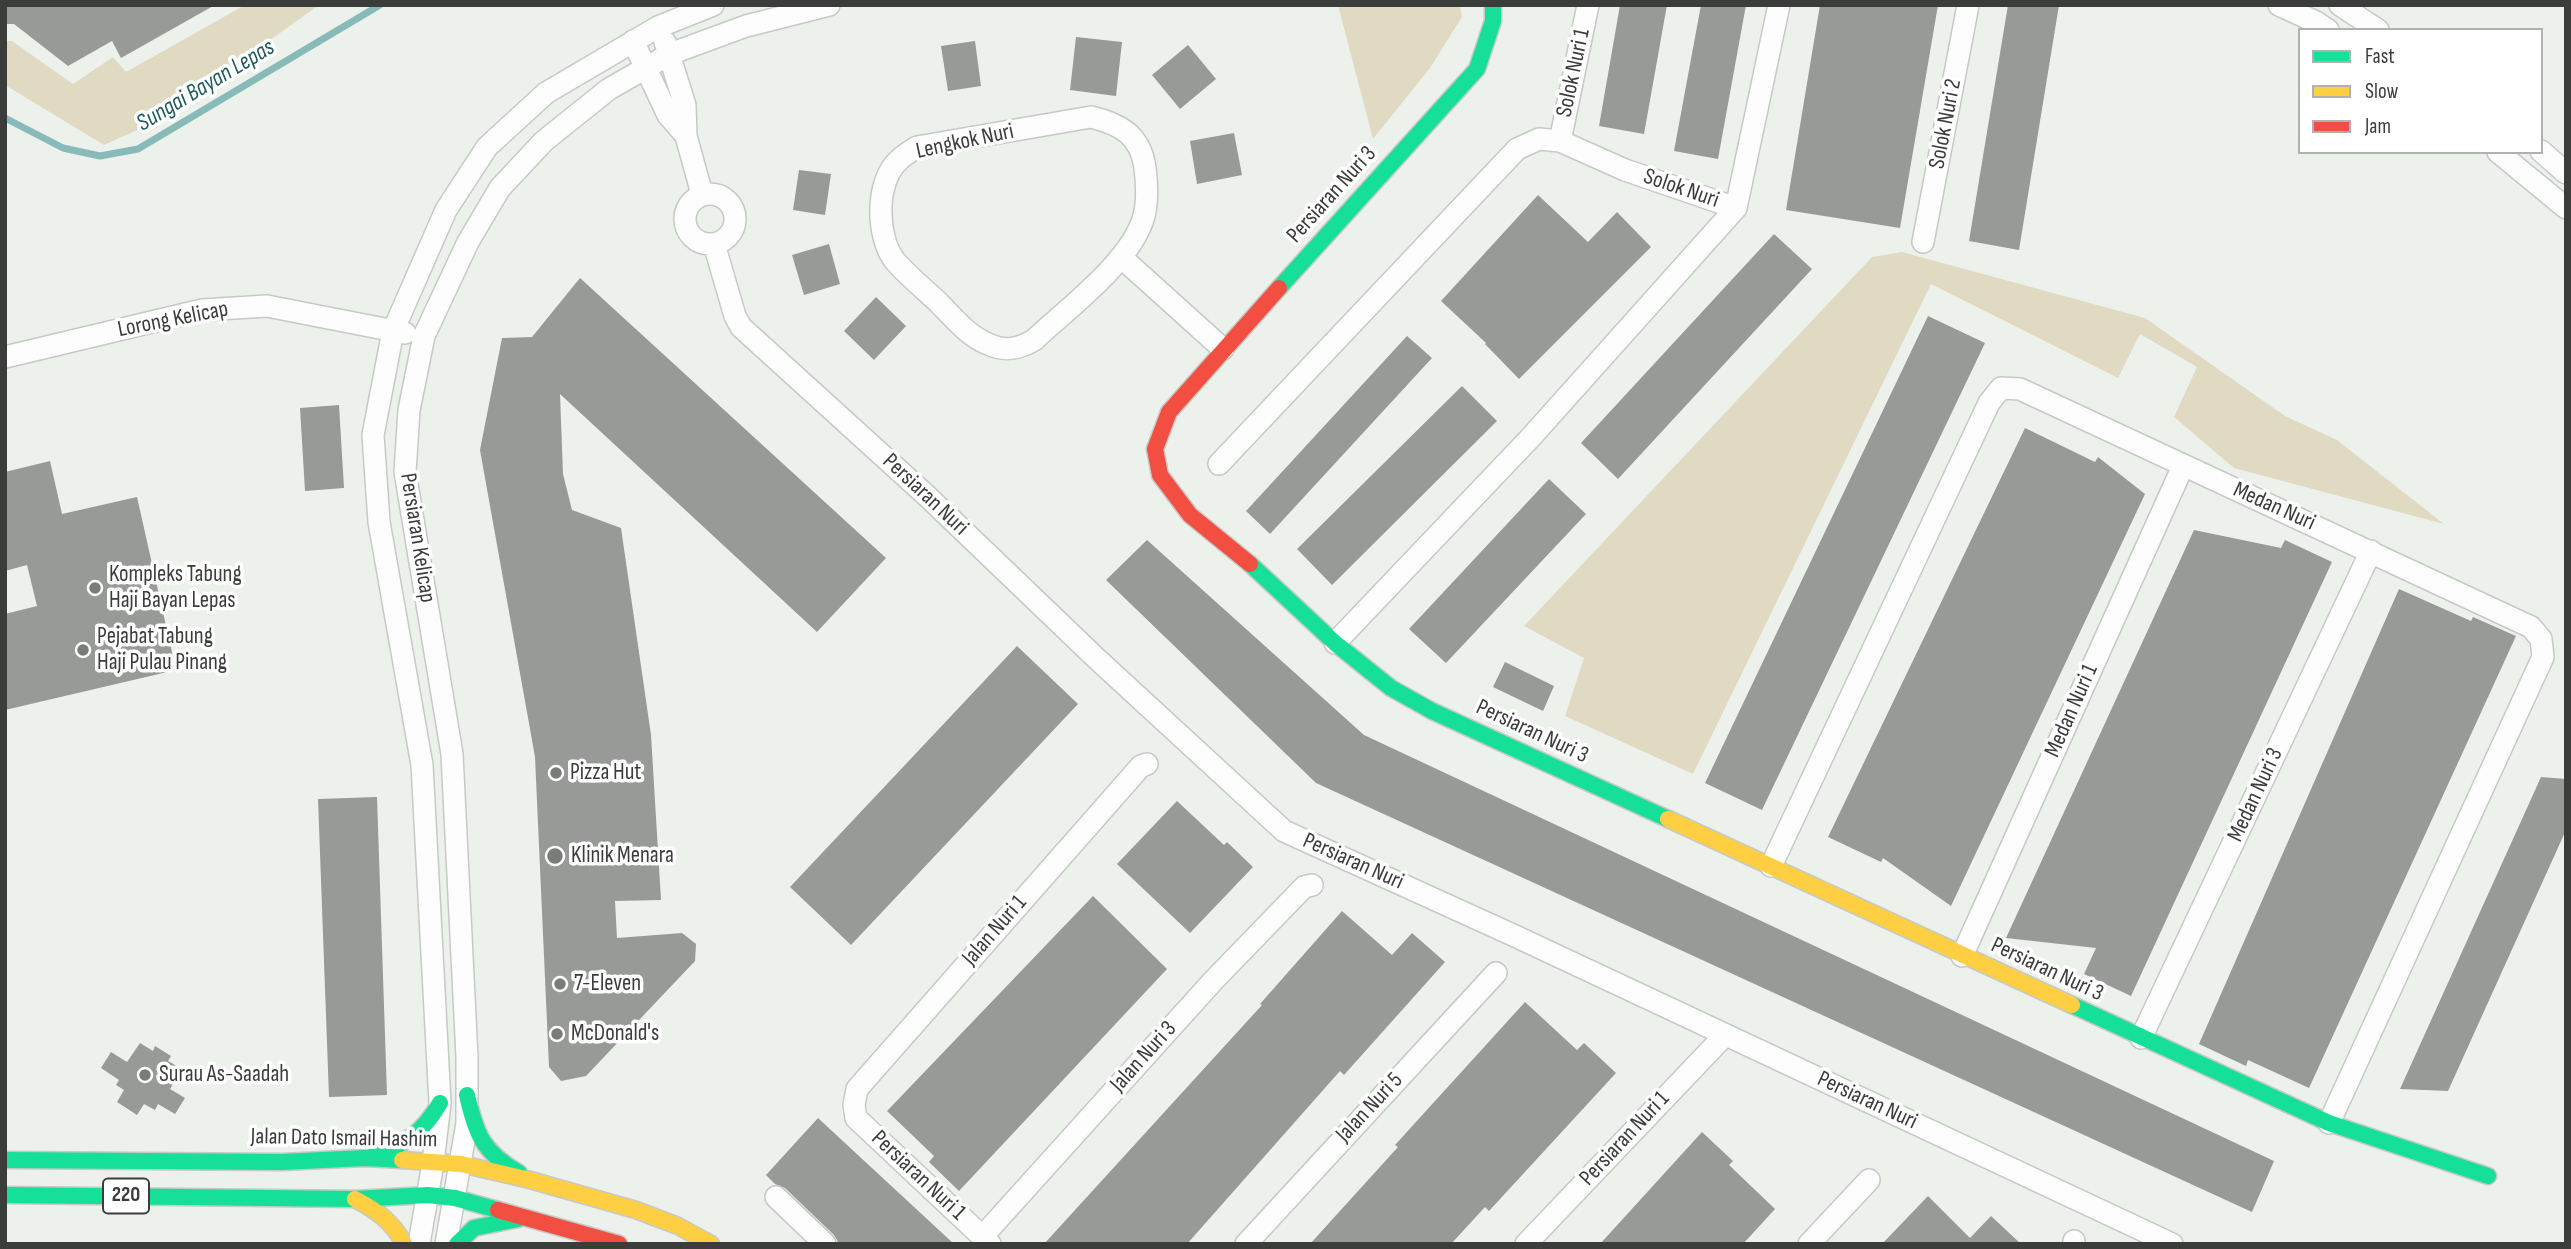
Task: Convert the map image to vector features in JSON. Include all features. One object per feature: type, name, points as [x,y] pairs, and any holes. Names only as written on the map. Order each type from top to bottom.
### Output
[{"type":"street","name":"Persiaran Kelicap","points":[[419,1244],[440,1103],[422,765],[379,522],[373,435],[393,331],[446,210],[486,147],[546,93],[658,27],[713,5]]},
{"type":"street","name":"Persiaran Kelicap","points":[[446,1244],[467,1123],[467,1095],[452,754],[405,472],[410,410],[424,337],[468,242],[500,188],[544,141],[609,89],[670,54],[746,26],[829,5]]},
{"type":"street","name":"Persiaran Nuri 3","points":[[1493,5],[1493,21],[1477,69],[1169,412],[1155,449],[1160,475],[1190,515],[1255,568],[1335,643],[1391,688],[1432,711],[2329,1124],[2488,1176]]},
{"type":"street","name":"Solok Nuri 1","points":[[1560,141],[1588,5]]},
{"type":"street","points":[[1736,208],[1779,5]]},
{"type":"street","name":"Solok Nuri 2","points":[[1923,242],[1968,5]]},
{"type":"street","points":[[2279,5],[2325,28]]},
{"type":"street","points":[[2340,5],[2375,28]]},
{"type":"street","points":[[658,27],[670,54],[685,105],[686,136],[702,194]]},
{"type":"street","points":[[633,41],[668,115],[686,136]]},
{"type":"street","name":"Lengkok Nuri","points":[[1091,117],[1112,122],[1133,137],[1144,160],[1148,189],[1144,218],[1122,258],[1034,340],[1020,348],[1005,349],[989,345],[972,335],[895,260],[884,240],[880,211],[887,179],[897,160],[917,147],[1091,117]]},
{"type":"street","points":[[1219,464],[1517,149],[1539,139],[1560,141]]},
{"type":"street","name":"Solok Nuri","points":[[1335,643],[1532,436],[1736,208],[1625,170],[1560,141]]},
{"type":"street","points":[[2543,153],[2566,173]]},
{"type":"street","points":[[2499,154],[2566,208]]},
{"type":"street","points":[[702,194],[720,195],[728,200],[736,217],[730,235],[714,244],[699,242],[688,232],[685,225],[684,218],[690,203],[702,194]]},
{"type":"street","name":"Persiaran Nuri","points":[[714,244],[735,316],[741,327],[927,495],[1097,659],[1284,831],[2172,1244]]},
{"type":"street","points":[[1122,258],[1223,349]]},
{"type":"street","name":"Lorong Kelicap","points":[[5,357],[202,310],[267,306],[424,337]]},
{"type":"street","name":"Medan Nuri","points":[[1771,866],[1989,403],[2001,388],[2020,389],[2371,551],[2531,628],[2541,639],[2543,657],[2329,1124]]},
{"type":"street","name":"Medan Nuri 1","points":[[1962,956],[2183,466]]},
{"type":"street","name":"Medan Nuri 3","points":[[2141,1038],[2371,551]]},
{"type":"street","name":"Jalan Nuri 1","points":[[854,1105],[857,1089],[1068,847],[1141,766],[1147,764]]},
{"type":"street","name":"Jalan Nuri 3","points":[[986,1240],[1213,981],[1304,887],[1312,885]]},
{"type":"street","name":"Jalan Nuri 5","points":[[1246,1244],[1496,973]]},
{"type":"street","name":"Persiaran Nuri 1","points":[[1526,1244],[1725,1035]]},
{"type":"street","points":[[467,1095],[484,1148],[506,1166],[530,1180]]},
{"type":"street","points":[[365,1158],[410,1143],[428,1126],[440,1103]]},
{"type":"street","name":"Persiaran Nuri 1","points":[[854,1105],[856,1118],[986,1240]]},
{"type":"street","name":"Jalan Dato Ismail Hashim","points":[[5,1160],[282,1162],[365,1158],[461,1164],[636,1210],[678,1226],[711,1244]]},
{"type":"street","points":[[1809,1244],[1869,1180]]},
{"type":"street","name":"220","points":[[5,1195],[355,1199],[428,1195],[454,1198],[530,1217],[619,1244]]},
{"type":"street","points":[[776,1197],[825,1244]]},
{"type":"street","points":[[355,1199],[379,1212],[399,1232],[404,1244]]},
{"type":"street","points":[[457,1244],[474,1227],[530,1217]]},
{"type":"shaded area","points":[[245,5],[319,5],[159,120],[104,145],[5,85],[5,41],[12,41],[73,84],[113,57],[126,72]]},
{"type":"shaded area","points":[[1338,5],[1460,5],[1462,17],[1430,68],[1373,139]]},
{"type":"shaded area","points":[[1902,252],[2145,318],[2285,416],[2337,440],[2444,524],[2234,468],[2174,417],[2197,367],[2140,334],[2118,378],[1931,284],[1693,774],[1565,716],[1584,658],[1524,626],[1872,257]]},
{"type":"building","points":[[5,5],[215,5],[121,58],[112,41],[68,66],[14,24],[5,24]]},
{"type":"building","points":[[1620,5],[1667,5],[1644,134],[1599,126]]},
{"type":"building","points":[[1701,5],[1746,5],[1718,159],[1674,151]]},
{"type":"building","points":[[1820,5],[1938,5],[1900,228],[1786,210]]},
{"type":"building","points":[[2008,5],[2059,5],[2019,250],[1969,241]]},
{"type":"building","points":[[1076,37],[1122,42],[1116,96],[1070,90]]},
{"type":"building","points":[[975,41],[981,86],[948,91],[941,46]]},
{"type":"building","points":[[1188,45],[1216,79],[1180,109],[1152,75]]},
{"type":"building","points":[[1234,133],[1242,175],[1197,184],[1190,141]]},
{"type":"building","points":[[799,170],[831,174],[825,215],[793,210]]},
{"type":"building","points":[[1538,195],[1588,242],[1617,212],[1651,247],[1519,379],[1486,343],[1441,301]]},
{"type":"building","points":[[1774,234],[1812,269],[1618,479],[1581,443]]},
{"type":"building","points":[[829,244],[840,284],[804,295],[792,255]]},
{"type":"building","points":[[580,278],[886,558],[817,632],[560,394],[563,474],[572,510],[621,528],[651,735],[661,900],[615,901],[617,938],[682,933],[696,944],[695,961],[586,1076],[561,1081],[549,1067],[535,757],[480,450],[502,338],[532,337]]},
{"type":"building","points":[[876,297],[906,326],[874,360],[844,331]]},
{"type":"building","points":[[1928,316],[1985,343],[1762,810],[1705,783]]},
{"type":"building","points":[[1407,336],[1432,358],[1270,534],[1246,511]]},
{"type":"building","points":[[1462,386],[1497,421],[1332,585],[1297,549]]},
{"type":"building","points":[[339,405],[344,488],[305,491],[300,408]]},
{"type":"building","points":[[2025,428],[2095,462],[2098,457],[2145,494],[1951,906],[1883,858],[1881,862],[1828,837]]},
{"type":"building","name":"Kompleks Tabung Haji Bayan Lepas","points":[[50,461],[62,514],[137,497],[176,670],[5,710],[5,614],[37,606],[27,565],[5,571],[5,472]]},
{"type":"building","points":[[1549,479],[1586,514],[1446,663],[1409,629]]},
{"type":"building","points":[[2194,530],[2281,548],[2285,540],[2332,562],[2131,996],[2084,974],[2096,948],[2006,938]]},
{"type":"building","points":[[1147,540],[1364,735],[2274,1161],[2252,1212],[1316,783],[1106,580]]},
{"type":"building","points":[[2399,589],[2471,621],[2473,617],[2516,636],[2309,1088],[2248,1060],[2246,1066],[2199,1044]]},
{"type":"building","points":[[1017,646],[1078,704],[851,945],[790,887]]},
{"type":"building","points":[[1505,662],[1554,686],[1543,711],[1493,687]]},
{"type":"building","points":[[2541,777],[2566,779],[2566,830],[2448,1091],[2400,1089]]},
{"type":"building","points":[[377,797],[387,1095],[329,1097],[318,799]]},
{"type":"building","points":[[1177,801],[1224,845],[1227,842],[1253,867],[1190,933],[1117,864]]},
{"type":"building","points":[[1093,896],[1167,969],[959,1191],[929,1162],[934,1156],[887,1111]]},
{"type":"building","points":[[1342,911],[1392,955],[1412,933],[1445,962],[1344,1075],[1340,1071],[1187,1244],[1044,1244],[1262,1005],[1260,1004]]},
{"type":"building","points":[[1525,1002],[1577,1050],[1584,1043],[1616,1073],[1489,1211],[1485,1207],[1451,1244],[1310,1244],[1398,1147],[1395,1145]]},
{"type":"building","name":"Surau As-Saadah","points":[[140,1043],[153,1051],[155,1046],[171,1056],[168,1061],[182,1069],[170,1089],[185,1098],[175,1114],[158,1104],[155,1110],[144,1104],[137,1115],[117,1102],[124,1090],[116,1085],[119,1080],[101,1068],[111,1052],[127,1062]]},
{"type":"building","points":[[818,1118],[954,1244],[838,1242],[785,1188],[775,1184],[766,1175]]},
{"type":"building","points":[[1702,1132],[1733,1161],[1729,1165],[1775,1209],[1743,1244],[1600,1244]]},
{"type":"building","points":[[1928,1196],[1970,1238],[1991,1216],[2021,1244],[1882,1244]]},
{"type":"waterway","name":"Sungai Bayan Lepas","points":[[5,118],[63,148],[100,156],[138,149],[380,5]]},
{"type":"traffic: fast","points":[[1279,288],[1477,69],[1493,21],[1493,5]]},
{"type":"traffic: fast","points":[[1250,564],[1335,643],[1391,688],[1432,711],[1668,819]]},
{"type":"traffic: fast","points":[[2072,1005],[2329,1123],[2488,1176]]},
{"type":"traffic: fast","points":[[467,1095],[483,1141],[497,1158],[519,1173]]},
{"type":"traffic: fast","points":[[374,1155],[395,1147],[420,1130],[440,1103]]},
{"type":"traffic: fast","points":[[5,1160],[402,1160]]},
{"type":"traffic: fast","points":[[5,1195],[355,1199],[428,1195],[455,1198],[498,1210]]},
{"type":"traffic: fast","points":[[457,1244],[474,1228],[518,1219]]},
{"type":"traffic: slow","points":[[1668,819],[2072,1005]]},
{"type":"traffic: slow","points":[[402,1160],[461,1164],[530,1180],[636,1210],[678,1226],[711,1244]]},
{"type":"traffic: slow","points":[[355,1199],[383,1217],[395,1229],[404,1244]]},
{"type":"traffic: jam","points":[[1250,564],[1190,515],[1160,475],[1155,449],[1169,412],[1279,288]]},
{"type":"traffic: jam","points":[[498,1210],[619,1244]]},
{"type":"place","name":"Kompleks Tabung Haji Bayan Lepas","points":[[95,588]]},
{"type":"place","name":"Pejabat Tabung Haji Pulau Pinang","points":[[83,650]]},
{"type":"place","name":"Pizza Hut","points":[[556,773]]},
{"type":"place","name":"Klinik Menara","points":[[555,856]]},
{"type":"place","name":"7-Eleven","points":[[560,984]]},
{"type":"place","name":"McDonald's","points":[[557,1034]]},
{"type":"place","name":"Surau As-Saadah","points":[[145,1075]]}]
